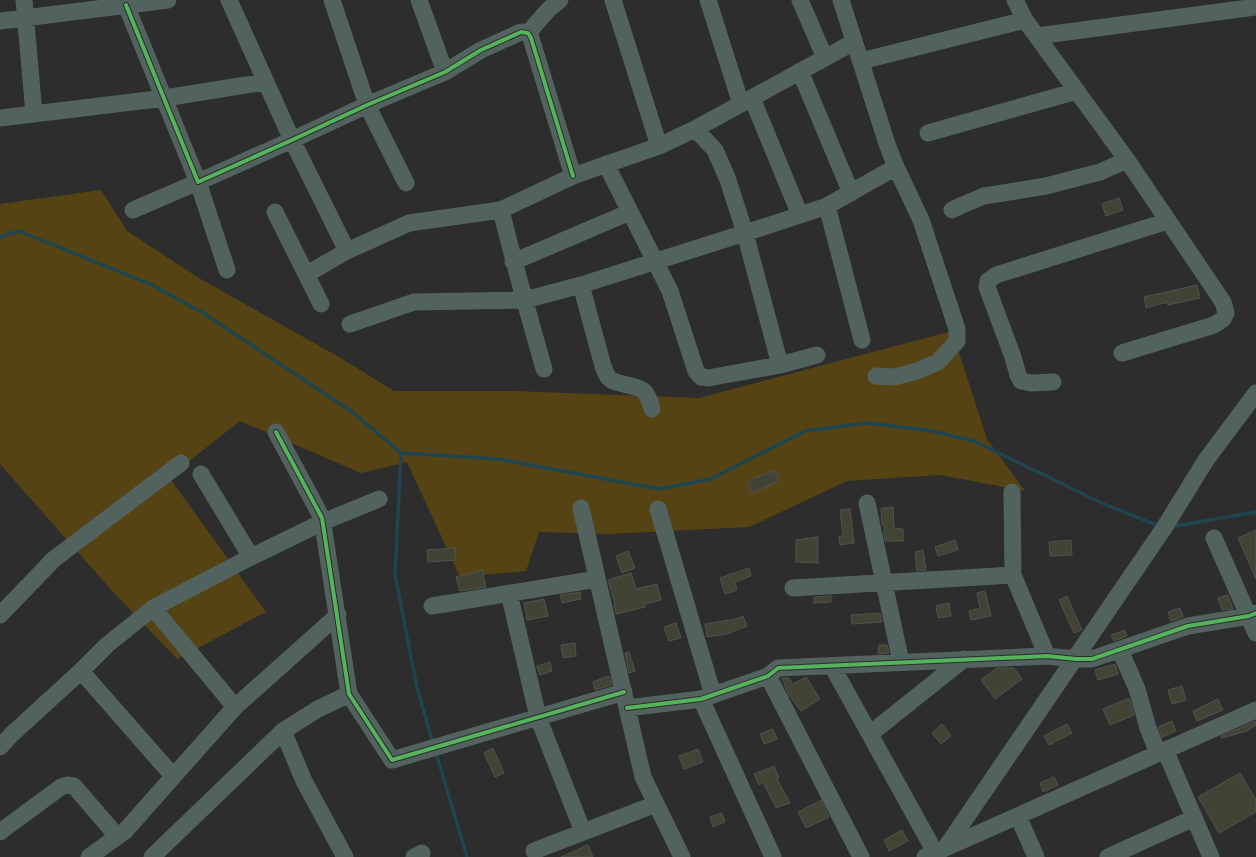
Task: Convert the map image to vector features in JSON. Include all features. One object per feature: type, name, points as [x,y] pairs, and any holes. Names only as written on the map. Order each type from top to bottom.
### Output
[{"type":"street","points":[[24,0],[34,114]]},
{"type":"street","points":[[0,21],[116,4],[168,0]]},
{"type":"street","points":[[229,0],[292,140],[347,251]]},
{"type":"street","points":[[332,0],[367,105],[406,182]]},
{"type":"street","points":[[419,0],[445,72]]},
{"type":"street","points":[[528,32],[548,8],[560,0]]},
{"type":"street","points":[[613,0],[659,146]]},
{"type":"street","points":[[708,0],[746,101],[800,215]]},
{"type":"street","points":[[800,0],[825,58]]},
{"type":"street","points":[[841,0],[896,167],[921,220],[957,329],[957,341],[938,362],[917,371],[894,377],[876,376]]},
{"type":"street","points":[[1015,0],[1025,20],[1036,36],[1127,160],[1223,302],[1226,313],[1223,319],[1214,325],[1122,353]]},
{"type":"street","points":[[116,4],[165,98],[198,182],[227,270]]},
{"type":"street","points":[[1036,36],[1256,6]]},
{"type":"street","points":[[861,61],[1025,20]]},
{"type":"street","points":[[133,210],[292,140],[367,105],[445,72],[481,50],[521,32],[528,32]]},
{"type":"street","points":[[528,32],[573,176]]},
{"type":"street","points":[[307,274],[347,251],[409,223],[501,210],[573,176],[659,146],[695,129],[854,42]]},
{"type":"street","points":[[800,71],[851,193]]},
{"type":"street","points":[[0,118],[165,98],[266,82]]},
{"type":"street","points":[[928,133],[1077,91]]},
{"type":"street","points":[[695,129],[715,150],[728,180],[745,233],[780,365]]},
{"type":"street","points":[[952,210],[984,196],[1046,186],[1100,172],[1127,160]]},
{"type":"street","points":[[606,164],[670,291],[696,371],[701,377],[708,378],[780,365],[817,355]]},
{"type":"street","points":[[350,324],[414,302],[525,300],[581,285],[827,206],[896,167]]},
{"type":"street","points":[[827,206],[862,340]]},
{"type":"street","points":[[501,210],[513,262],[544,369]]},
{"type":"street","points":[[275,212],[321,304]]},
{"type":"street","points":[[513,262],[630,212]]},
{"type":"street","points":[[1054,382],[1031,383],[1021,381],[987,286],[988,281],[996,275],[1168,221]]},
{"type":"street","points":[[581,285],[607,377],[612,381],[634,386],[646,392],[652,409]]},
{"type":"street","points":[[936,852],[1076,659],[1164,528],[1206,460],[1256,393]]},
{"type":"street","points":[[276,432],[322,518],[349,694],[392,760],[538,717],[626,700],[707,697],[768,676],[778,668],[1047,656],[1092,659],[1188,626],[1252,615]]},
{"type":"street","points":[[0,615],[54,559],[181,462]]},
{"type":"street","points":[[201,474],[250,557]]},
{"type":"street","points":[[1012,492],[1013,575],[1047,656]]},
{"type":"street","points":[[0,747],[10,735],[81,671],[107,645],[153,608],[250,557],[323,522],[379,499]]},
{"type":"street","points":[[867,503],[901,662]]},
{"type":"street","points":[[581,508],[643,777],[682,857]]},
{"type":"street","points":[[658,509],[707,697],[773,857]]},
{"type":"street","points":[[1214,538],[1252,615],[1256,633]]},
{"type":"street","points":[[793,588],[1013,575]]},
{"type":"street","points":[[432,606],[598,578]]},
{"type":"street","points":[[509,593],[538,717],[583,832]]},
{"type":"street","points":[[153,608],[235,707]]},
{"type":"street","points":[[89,857],[125,831],[235,707],[338,615]]},
{"type":"street","points":[[1120,650],[1137,689],[1148,728],[1194,818],[1211,857]]},
{"type":"street","points":[[870,734],[964,660]]},
{"type":"street","points":[[832,666],[936,852]]},
{"type":"street","points":[[81,671],[173,776]]},
{"type":"street","points":[[768,676],[861,857]]},
{"type":"street","points":[[152,857],[283,732],[318,709],[349,694]]},
{"type":"street","points":[[936,852],[1256,710]]},
{"type":"street","points":[[283,732],[304,781],[345,857]]},
{"type":"street","points":[[0,832],[61,787],[67,785],[74,786],[117,836]]},
{"type":"street","points":[[534,850],[656,804]]},
{"type":"street","points":[[1018,816],[1036,857]]},
{"type":"street","points":[[1108,857],[1194,818]]},
{"type":"shaded area","points":[[101,190],[127,231],[199,278],[339,357],[394,391],[514,391],[699,398],[952,331],[987,439],[1025,491],[941,475],[847,481],[749,527],[610,534],[539,532],[526,571],[460,577],[407,462],[361,473],[240,421],[169,477],[266,612],[177,659],[113,592],[0,464],[0,204]]},
{"type":"building","points":[[1119,198],[1123,210],[1106,216],[1102,204]]},
{"type":"building","points":[[1197,285],[1200,298],[1168,305],[1167,302],[1146,308],[1144,297]]},
{"type":"building","points":[[775,470],[779,481],[752,493],[747,481]]},
{"type":"building","points":[[893,507],[894,528],[903,529],[903,541],[885,541],[881,508]]},
{"type":"building","points":[[850,509],[854,543],[840,545],[839,536],[843,536],[840,510]]},
{"type":"building","points":[[1256,530],[1256,579],[1238,538]]},
{"type":"building","points":[[818,537],[818,563],[796,562],[796,540]]},
{"type":"building","points":[[955,540],[958,550],[938,556],[935,547]]},
{"type":"building","points":[[1071,540],[1072,555],[1050,556],[1049,542]]},
{"type":"building","points":[[455,548],[456,560],[428,562],[427,550]]},
{"type":"building","points":[[923,550],[926,570],[917,571],[915,552]]},
{"type":"building","points":[[628,551],[635,568],[622,573],[616,556]]},
{"type":"building","points":[[749,568],[751,576],[735,582],[737,590],[725,594],[720,578]]},
{"type":"building","points":[[482,570],[486,587],[460,591],[456,577]]},
{"type":"building","points":[[631,573],[636,589],[657,584],[661,600],[645,604],[645,607],[616,614],[615,604],[608,580]]},
{"type":"building","points":[[985,591],[991,616],[971,620],[969,611],[980,608],[977,593]]},
{"type":"building","points":[[580,592],[581,599],[562,603],[560,595]]},
{"type":"building","points":[[1228,595],[1233,609],[1222,610],[1218,598]]},
{"type":"building","points":[[831,596],[831,602],[814,603],[814,597]]},
{"type":"building","points":[[1067,596],[1082,630],[1074,633],[1059,600]]},
{"type":"building","points":[[544,599],[548,616],[527,620],[524,603]]},
{"type":"building","points":[[949,603],[951,616],[938,618],[936,606]]},
{"type":"building","points":[[1180,608],[1183,617],[1171,621],[1168,612]]},
{"type":"building","points":[[880,613],[882,622],[852,624],[851,615]]},
{"type":"building","points":[[743,616],[747,626],[727,634],[707,637],[705,624],[736,619]]},
{"type":"building","points":[[676,623],[681,638],[669,641],[664,627]]},
{"type":"building","points":[[1125,630],[1127,636],[1114,641],[1111,635]]},
{"type":"building","points":[[575,643],[576,656],[563,658],[561,645]]},
{"type":"building","points":[[879,645],[887,645],[889,653],[878,654]]},
{"type":"building","points":[[629,652],[635,671],[629,673],[625,653]]},
{"type":"building","points":[[550,662],[552,671],[540,675],[537,666]]},
{"type":"building","points":[[1115,664],[1118,674],[1098,680],[1095,670]]},
{"type":"building","points":[[997,668],[1014,668],[1022,679],[995,699],[981,680]]},
{"type":"building","points":[[609,676],[612,685],[595,690],[593,682]]},
{"type":"building","points":[[806,677],[820,699],[801,711],[788,694],[782,678],[789,678],[793,684]]},
{"type":"building","points":[[1182,686],[1186,700],[1172,704],[1168,690]]},
{"type":"building","points":[[1129,698],[1134,715],[1110,725],[1103,709]]},
{"type":"building","points":[[1218,699],[1223,710],[1197,721],[1193,711]]},
{"type":"building","points":[[1172,721],[1176,731],[1162,737],[1158,727]]},
{"type":"building","points":[[1256,721],[1256,725],[1247,731],[1222,738],[1221,736]]},
{"type":"building","points":[[942,724],[951,736],[941,744],[932,733]]},
{"type":"building","points":[[1067,724],[1072,733],[1049,745],[1044,736]]},
{"type":"building","points":[[773,729],[777,739],[764,744],[760,734]]},
{"type":"building","points":[[493,748],[504,773],[495,777],[484,753]]},
{"type":"building","points":[[698,749],[703,762],[684,769],[679,756]]},
{"type":"building","points":[[774,766],[779,778],[777,779],[790,803],[776,808],[763,782],[759,785],[754,774]]},
{"type":"building","points":[[1240,773],[1256,800],[1256,812],[1219,833],[1198,797]]},
{"type":"building","points":[[1054,777],[1058,785],[1043,792],[1040,783]]},
{"type":"building","points":[[821,800],[829,817],[806,828],[798,812]]},
{"type":"building","points":[[722,813],[725,822],[713,827],[710,817]]},
{"type":"building","points":[[902,830],[908,841],[889,851],[884,840]]},
{"type":"building","points":[[588,845],[593,857],[561,857]]},
{"type":"waterway","points":[[0,237],[19,231],[152,285],[203,313],[351,411],[401,453],[498,459],[659,489],[711,479],[805,431],[866,423],[927,430],[974,441],[1104,504],[1159,526]]},
{"type":"waterway","points":[[401,453],[395,575],[417,688],[433,743]]},
{"type":"waterway","points":[[1170,527],[1256,512]]},
{"type":"waterway","points":[[436,753],[467,857]]},
{"type":"cycle path","points":[[126,5],[198,182],[367,105],[445,72],[481,50],[521,32],[528,33],[531,38],[573,176]]},
{"type":"cycle path","points":[[276,432],[322,518],[349,694],[392,760],[624,692]]},
{"type":"cycle path","points":[[627,708],[701,699],[768,676],[778,668],[1047,656],[1092,659],[1188,626],[1249,616],[1256,613]]}]
